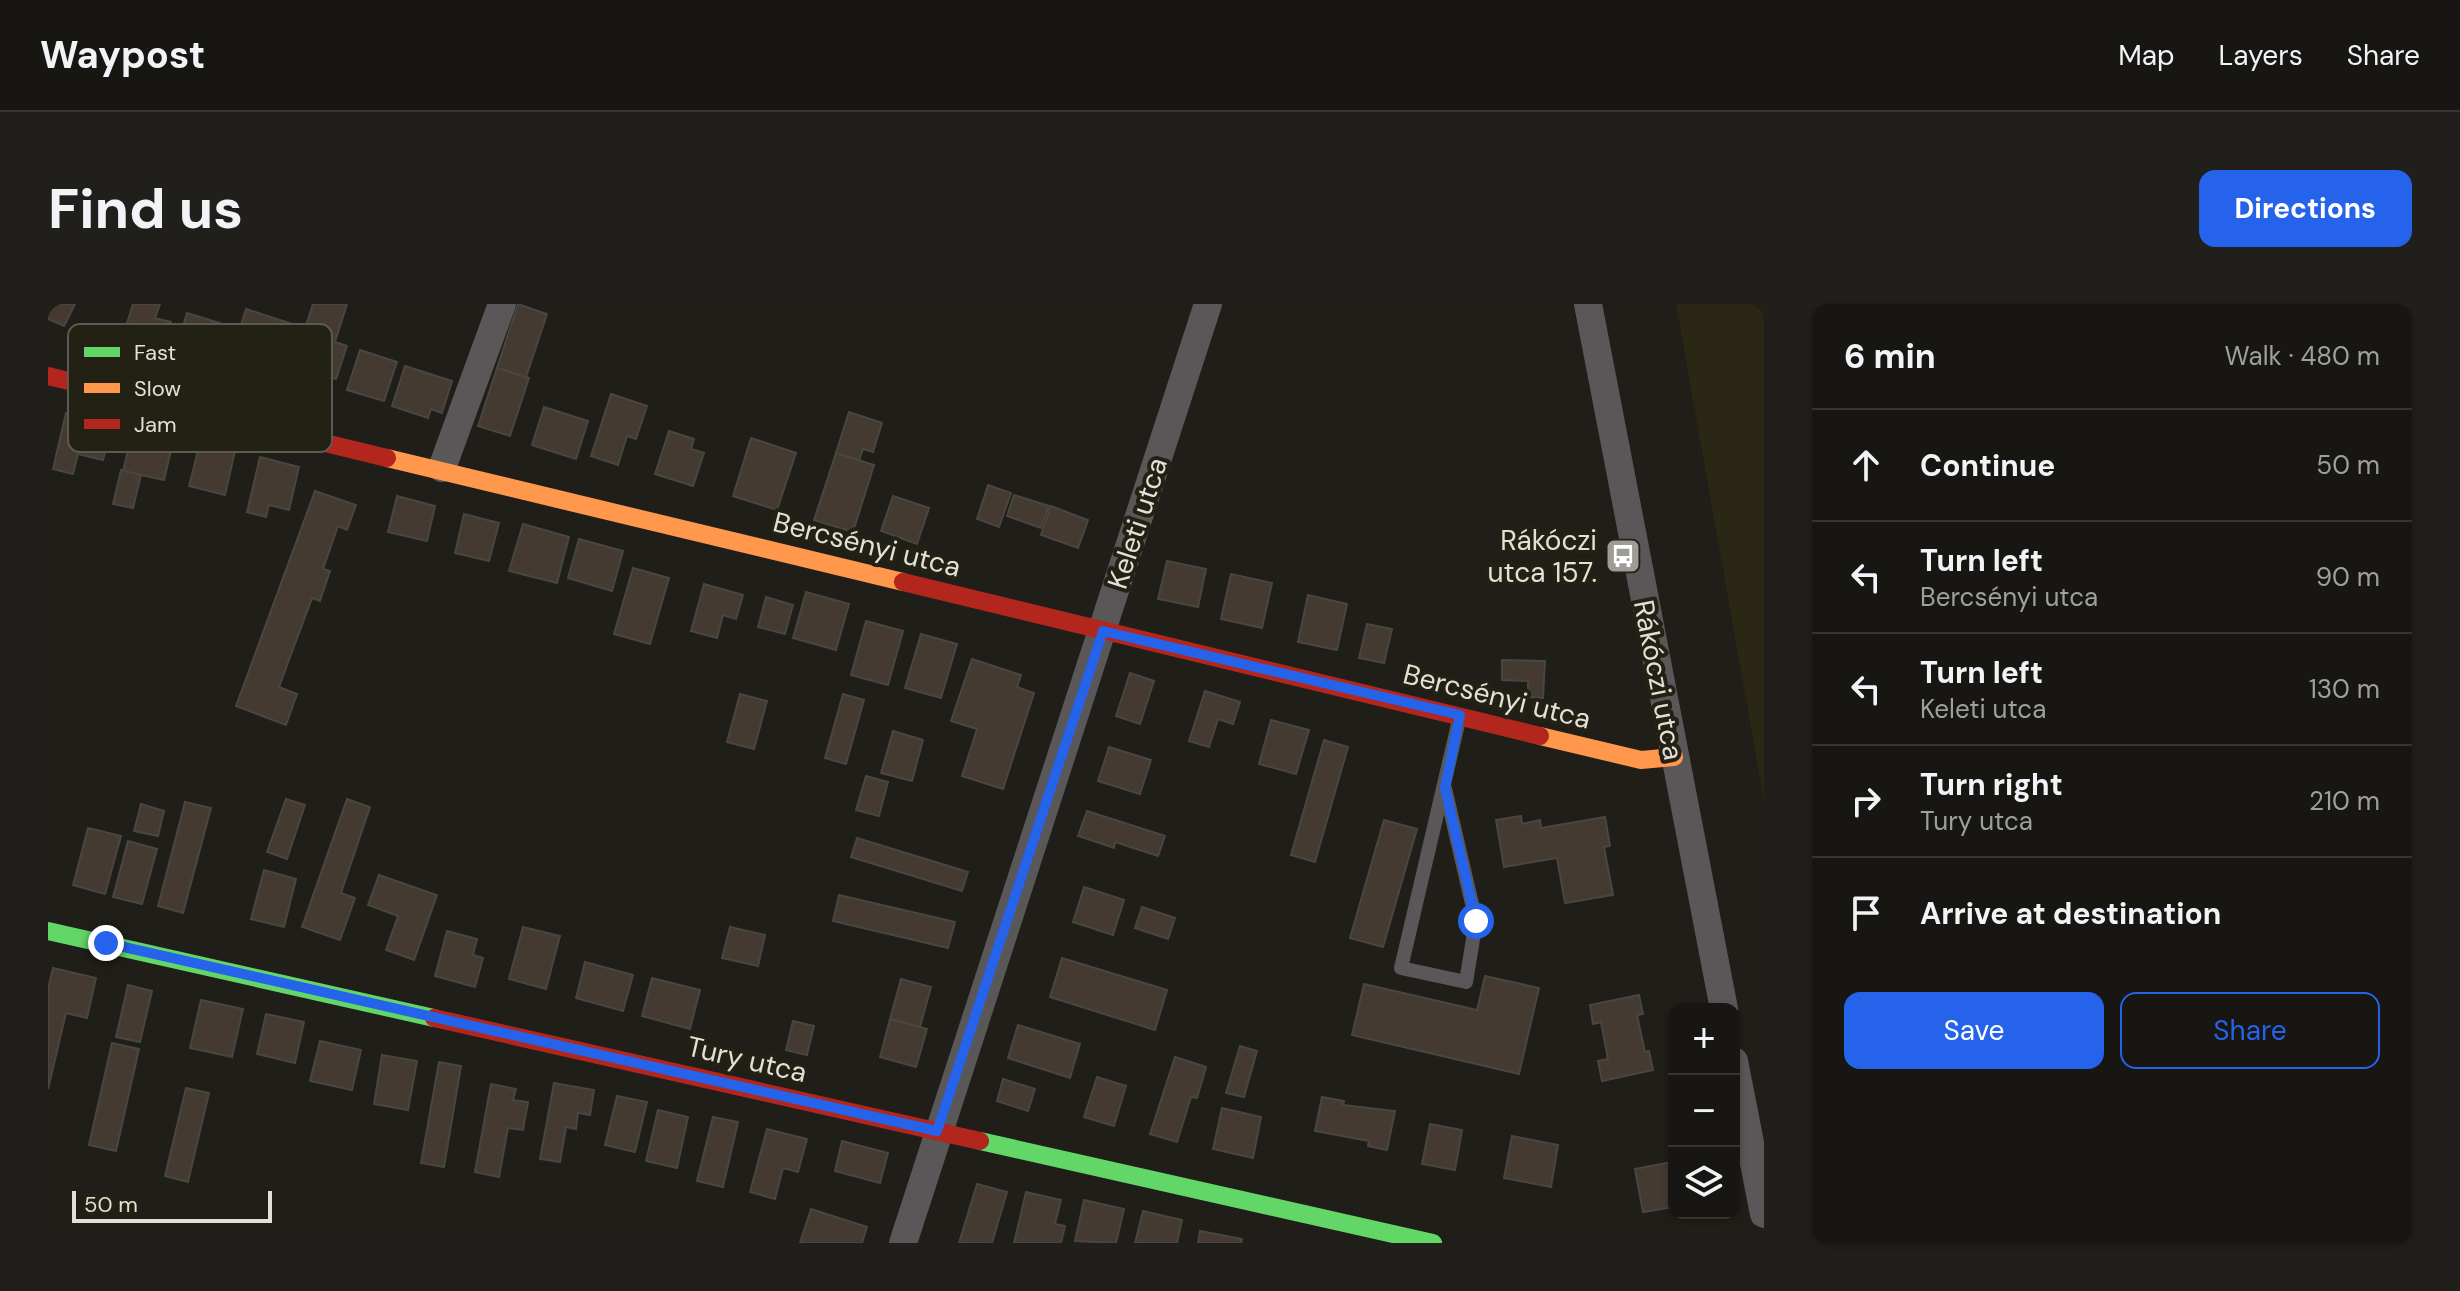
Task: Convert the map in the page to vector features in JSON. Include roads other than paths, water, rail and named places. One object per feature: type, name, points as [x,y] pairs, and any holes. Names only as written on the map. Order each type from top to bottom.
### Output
[{"type":"street","points":[[442,468],[502,304]]},
{"type":"street","name":"Keleti utca","points":[[903,1243],[1208,304]]},
{"type":"street","name":"Rákóczi utca","points":[[1588,304],[1723,1003]]},
{"type":"street","name":"Bercsényi utca","points":[[48,376],[68,381]]},
{"type":"street","name":"Bercsényi utca","points":[[332,442],[1641,760],[1674,757]]},
{"type":"street","name":"Tury utca","points":[[48,931],[1433,1243]]},
{"type":"street","points":[[1738,1075],[1757,1141],[1764,1214]]},
{"type":"lane","points":[[1445,788],[1476,921],[1466,982],[1401,968],[1460,715]]},
{"type":"place","name":"Rákóczi utca 157.","points":[[1623,556]]}]
